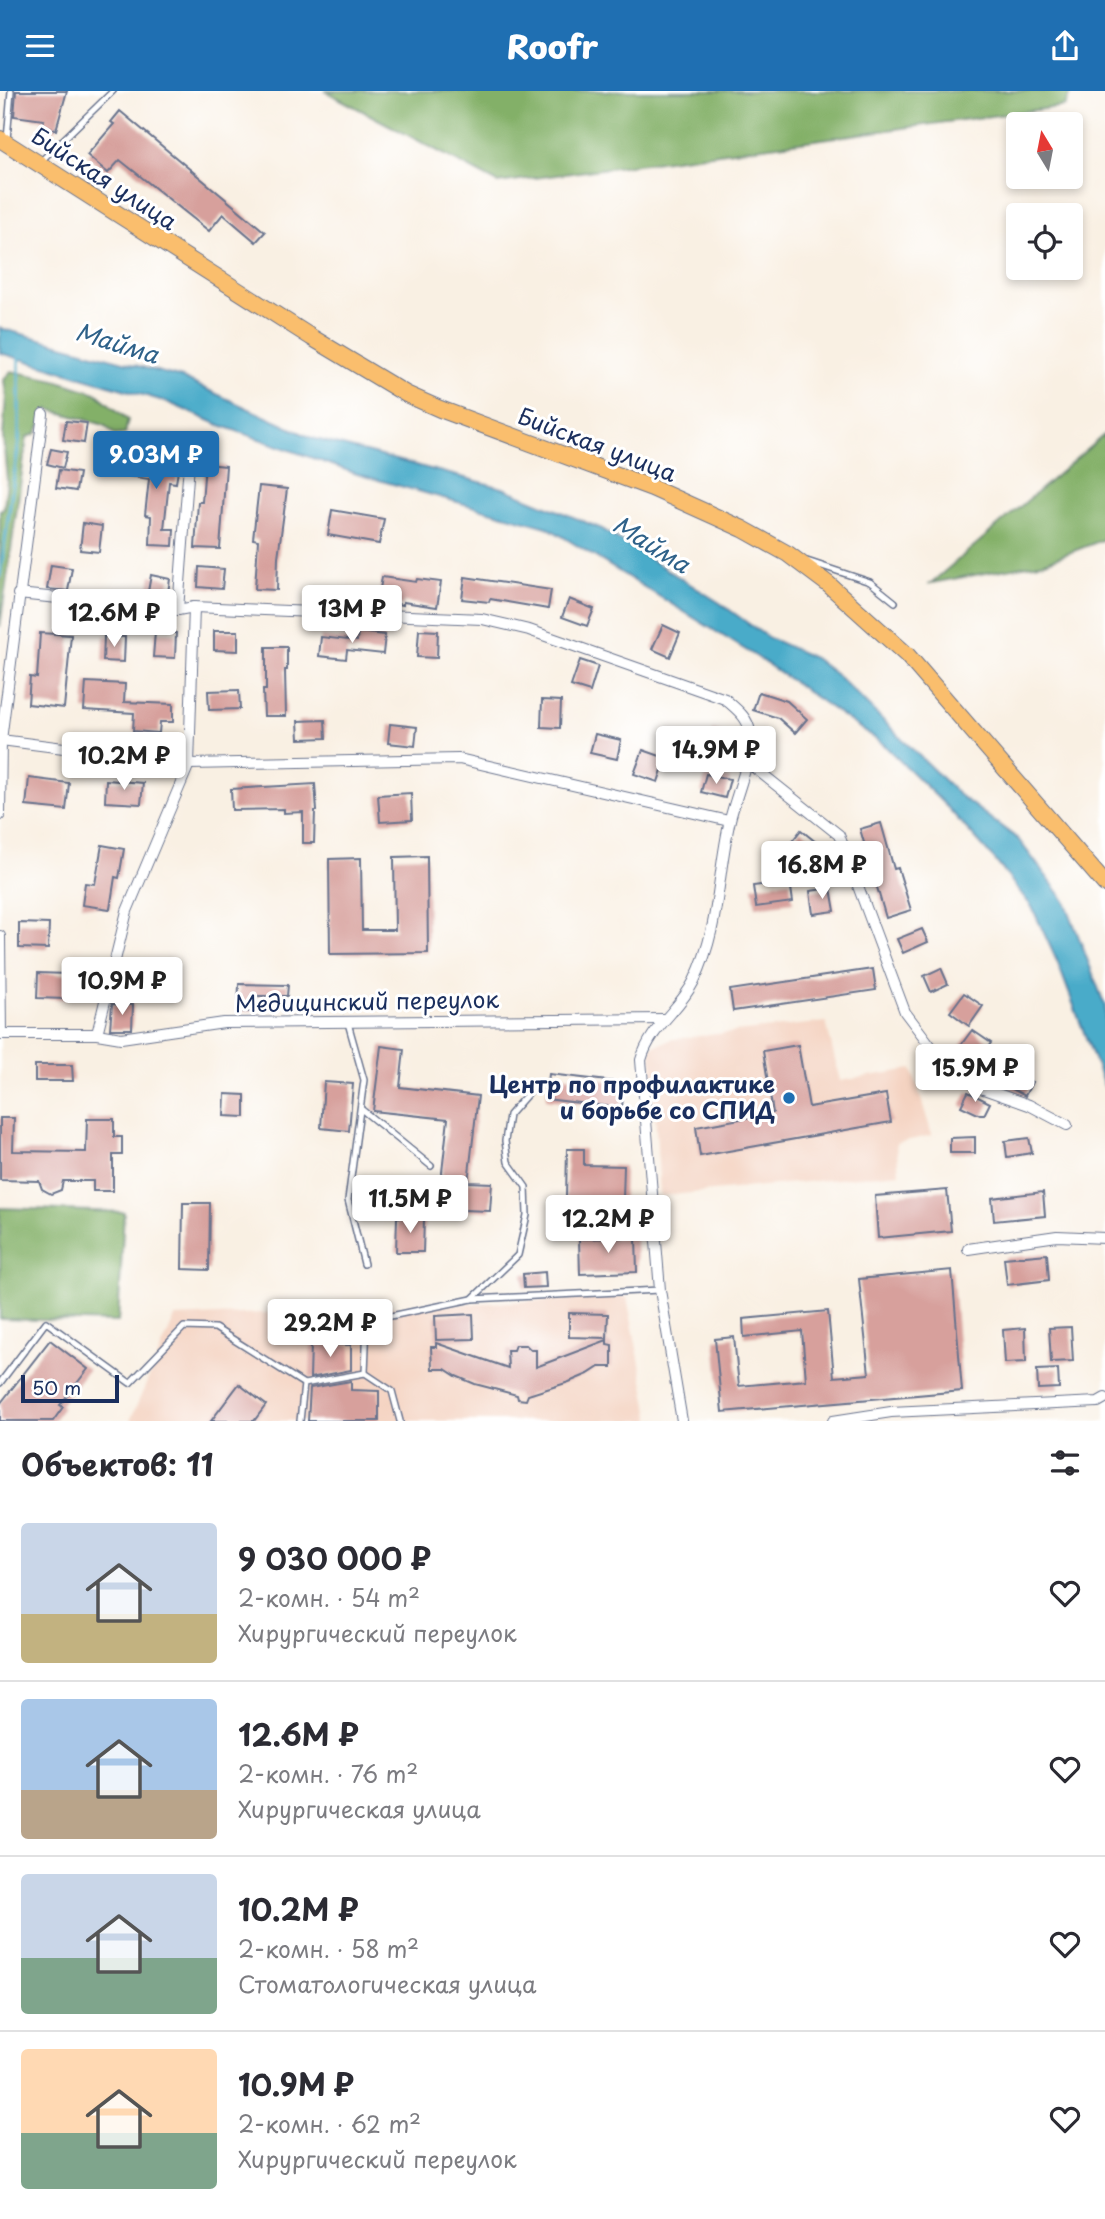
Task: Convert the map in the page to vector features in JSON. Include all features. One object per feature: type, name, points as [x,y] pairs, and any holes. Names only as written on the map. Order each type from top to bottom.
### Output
[{"type":"main road","name":"Бийская улица","points":[[3,141],[311,337],[406,394],[652,488],[743,529],[788,554],[828,584],[907,656],[1105,884]]},
{"type":"street","points":[[0,815],[1,740],[43,414]]},
{"type":"street","points":[[178,610],[191,437]]},
{"type":"street","points":[[18,594],[178,610],[194,607],[482,619],[518,627],[725,699],[745,717],[750,732],[750,746],[729,821],[714,927],[694,980],[684,997],[645,1045],[641,1060],[660,1290],[682,1421]]},
{"type":"street","points":[[97,1034],[127,911],[189,764],[194,607]]},
{"type":"street","points":[[1,740],[189,764],[459,759],[729,821]]},
{"type":"street","points":[[746,761],[839,835],[905,1012],[942,1062],[978,1087],[1029,1105],[1067,1125]]},
{"type":"street","name":"Медицинский переулок","points":[[0,936],[1,1034],[97,1034],[121,1038],[225,1023],[665,1019]]},
{"type":"street","points":[[968,1249],[1058,1236],[1105,1238]]},
{"type":"street","points":[[833,1421],[891,1412],[1098,1402],[1105,1398]]},
{"type":"lane","points":[[3,141],[10,91]]},
{"type":"lane","points":[[38,165],[113,91]]},
{"type":"lane","points":[[788,554],[870,582],[895,602]]},
{"type":"lane","points":[[348,1023],[364,1080],[348,1200],[364,1265]]},
{"type":"lane","points":[[472,1299],[518,1255],[527,1215],[526,1187],[508,1162],[505,1141],[509,1115],[530,1091]]},
{"type":"lane","points":[[361,1109],[431,1166]]},
{"type":"lane","points":[[365,1373],[367,1321],[472,1299],[660,1290]]},
{"type":"lane","points":[[0,1383],[46,1322],[130,1383],[184,1327],[215,1328],[304,1384],[365,1373],[392,1391],[400,1421]]},
{"type":"lane","points":[[300,1421],[304,1384]]},
{"type":"shaded area","points":[[826,1022],[840,1081],[912,1069],[932,1135],[896,1143],[899,1173],[660,1196],[651,1047],[673,1039]]},
{"type":"shaded area","points":[[627,1297],[651,1421],[130,1421],[175,1317]]},
{"type":"green space","points":[[325,91],[1071,91],[1065,106],[498,183]]},
{"type":"green space","points":[[11,371],[55,380],[96,393],[128,420],[125,434],[115,435],[104,425],[48,409],[36,434],[27,437],[0,627],[0,510],[4,508],[7,480],[3,437],[6,396],[4,380]]},
{"type":"green space","points":[[1105,434],[1105,539],[1045,562],[931,583]]},
{"type":"green space","points":[[0,1208],[124,1212],[118,1322],[0,1319]]},
{"type":"water","name":"Майма","points":[[0,328],[182,378],[312,438],[503,488],[602,529],[720,603],[767,637],[814,658],[839,677],[959,795],[1018,839],[1065,901],[1105,1006],[1105,1088],[1057,961],[1032,907],[994,859],[948,808],[883,744],[757,657],[547,527],[357,474],[217,424],[167,402],[0,353]]},
{"type":"building","points":[[16,91],[67,91],[56,130],[42,126],[44,120],[14,116]]},
{"type":"building","points":[[120,111],[265,232],[256,242],[223,214],[209,231],[120,160],[108,173],[87,155],[114,124],[111,122]]},
{"type":"building","points":[[66,421],[87,423],[84,443],[63,440]]},
{"type":"building","points":[[51,449],[67,452],[63,468],[47,464]]},
{"type":"building","points":[[132,451],[180,458],[176,483],[169,482],[164,529],[174,529],[173,546],[150,545],[151,516],[145,515],[149,479],[128,476]]},
{"type":"building","points":[[205,464],[226,466],[220,549],[195,548],[198,502],[202,502]]},
{"type":"building","points":[[59,470],[79,473],[76,491],[56,488]]},
{"type":"building","points":[[259,486],[287,489],[278,557],[277,590],[255,589],[258,540],[253,539]]},
{"type":"building","points":[[332,510],[384,519],[379,544],[328,535]]},
{"type":"building","points":[[83,523],[102,526],[99,552],[80,550]]},
{"type":"building","points":[[51,565],[72,568],[68,591],[47,589]]},
{"type":"building","points":[[199,567],[224,569],[222,589],[198,587]]},
{"type":"building","points":[[151,575],[170,579],[167,600],[147,597]]},
{"type":"building","points":[[382,577],[416,582],[417,579],[441,582],[437,607],[378,601]]},
{"type":"building","points":[[465,577],[551,590],[548,609],[490,599],[489,602],[462,599]]},
{"type":"building","points":[[569,599],[594,609],[587,626],[562,617]]},
{"type":"building","points":[[663,625],[680,633],[670,657],[652,649]]},
{"type":"building","points":[[419,630],[438,631],[437,658],[417,657]]},
{"type":"building","points":[[214,631],[238,631],[238,651],[214,650]]},
{"type":"building","points":[[155,632],[176,633],[175,658],[153,657]]},
{"type":"building","points":[[358,632],[385,635],[383,654],[347,650],[346,659],[319,656],[321,637],[357,641]]},
{"type":"building","points":[[40,633],[71,635],[64,708],[28,704],[30,677],[37,678]]},
{"type":"building","points":[[104,636],[125,637],[124,662],[103,661]]},
{"type":"building","points":[[266,647],[287,647],[286,716],[264,716]]},
{"type":"building","points":[[580,660],[598,666],[590,692],[571,686]]},
{"type":"building","points":[[86,682],[125,684],[124,702],[173,704],[173,722],[160,722],[159,733],[133,731],[134,713],[84,710]]},
{"type":"building","points":[[239,690],[240,709],[209,710],[208,691]]},
{"type":"building","points":[[759,692],[787,701],[807,719],[795,733],[778,718],[753,710]]},
{"type":"building","points":[[542,700],[561,701],[560,728],[541,727]]},
{"type":"building","points":[[325,720],[326,738],[299,739],[298,721]]},
{"type":"building","points":[[390,724],[417,727],[415,746],[388,743]]},
{"type":"building","points":[[713,729],[736,737],[727,761],[704,752]]},
{"type":"building","points":[[595,734],[621,740],[617,759],[590,753]]},
{"type":"building","points":[[643,750],[666,758],[658,782],[634,774]]},
{"type":"building","points":[[706,774],[730,779],[725,798],[701,792]]},
{"type":"building","points":[[29,778],[69,783],[66,810],[26,806]]},
{"type":"building","points":[[106,780],[143,783],[141,804],[105,802]]},
{"type":"building","points":[[315,784],[317,811],[314,843],[303,843],[303,812],[284,813],[284,809],[232,810],[231,789]]},
{"type":"building","points":[[411,793],[412,820],[380,822],[378,795]]},
{"type":"building","points":[[881,823],[894,869],[898,868],[911,910],[886,918],[860,829]]},
{"type":"building","points":[[801,830],[833,856],[821,870],[789,845]]},
{"type":"building","points":[[102,845],[124,849],[119,878],[115,877],[110,909],[82,905],[85,883],[95,884]]},
{"type":"building","points":[[427,856],[428,953],[330,954],[329,859],[361,858],[362,930],[395,930],[394,857]]},
{"type":"building","points":[[790,881],[793,902],[756,907],[753,886]]},
{"type":"building","points":[[831,888],[835,911],[813,914],[810,891]]},
{"type":"building","points":[[19,923],[49,924],[48,949],[19,948]]},
{"type":"building","points":[[922,929],[928,942],[903,953],[897,939]]},
{"type":"building","points":[[941,968],[948,984],[931,992],[924,976]]},
{"type":"building","points":[[873,969],[876,990],[733,1011],[730,990]]},
{"type":"building","points":[[38,973],[67,974],[66,999],[37,998]]},
{"type":"building","points":[[239,984],[288,985],[287,996],[254,996],[253,1012],[238,1011]]},
{"type":"building","points":[[964,993],[983,1006],[969,1026],[950,1012]]},
{"type":"building","points":[[112,1004],[133,1005],[132,1029],[110,1029]]},
{"type":"building","points":[[972,1030],[991,1043],[976,1062],[958,1049]]},
{"type":"building","name":"Центр по профилактике и борьбе со СПИД","points":[[798,1045],[809,1107],[886,1094],[891,1122],[700,1156],[696,1127],[773,1113],[763,1051]]},
{"type":"building","points":[[381,1046],[404,1049],[400,1087],[478,1096],[468,1182],[492,1183],[490,1211],[434,1209],[436,1180],[441,1181],[448,1119],[373,1111]]},
{"type":"building","points":[[35,1065],[72,1065],[73,1081],[35,1081]]},
{"type":"building","points":[[1010,1071],[1032,1082],[1025,1096],[1003,1084]]},
{"type":"building","points":[[549,1074],[624,1083],[622,1108],[546,1099]]},
{"type":"building","points":[[324,1082],[353,1084],[349,1131],[321,1128]]},
{"type":"building","points":[[968,1092],[990,1103],[984,1115],[961,1106]]},
{"type":"building","points":[[225,1094],[245,1095],[245,1117],[224,1116]]},
{"type":"building","points":[[0,1118],[14,1118],[13,1151],[86,1152],[87,1119],[114,1119],[114,1137],[122,1137],[122,1155],[113,1155],[113,1191],[93,1191],[93,1181],[63,1181],[61,1190],[51,1194],[42,1189],[39,1181],[0,1180]]},
{"type":"building","points":[[975,1137],[975,1153],[950,1153],[950,1138]]},
{"type":"building","points":[[1029,1138],[1032,1153],[1007,1157],[1005,1141]]},
{"type":"building","points":[[567,1149],[584,1149],[584,1165],[624,1166],[623,1199],[566,1198]]},
{"type":"building","points":[[947,1190],[951,1231],[878,1238],[875,1196]]},
{"type":"building","points":[[1043,1192],[1045,1216],[994,1221],[992,1198]]},
{"type":"building","points":[[183,1203],[210,1203],[209,1270],[182,1269]]},
{"type":"building","points":[[397,1217],[424,1218],[423,1252],[396,1252]]},
{"type":"building","points":[[636,1237],[637,1272],[580,1274],[579,1239]]},
{"type":"building","points":[[1047,1254],[1049,1280],[1007,1285],[1004,1258]]},
{"type":"building","points":[[952,1270],[962,1391],[722,1412],[715,1339],[734,1337],[739,1386],[806,1380],[802,1331],[744,1337],[743,1319],[828,1311],[834,1377],[869,1374],[859,1279]]},
{"type":"building","points":[[545,1272],[546,1287],[524,1288],[523,1274]]},
{"type":"building","points":[[569,1313],[608,1314],[607,1338],[569,1337]]},
{"type":"building","points":[[473,1314],[474,1339],[436,1340],[435,1316]]},
{"type":"building","points":[[1071,1327],[1073,1361],[1051,1362],[1049,1328]]},
{"type":"building","points":[[1025,1328],[1026,1362],[1005,1363],[1003,1330]]},
{"type":"building","points":[[50,1340],[88,1369],[60,1405],[63,1407],[53,1421],[0,1421],[0,1404]]},
{"type":"building","points":[[607,1340],[607,1344],[612,1345],[612,1367],[599,1367],[569,1382],[528,1395],[526,1400],[475,1384],[445,1369],[432,1369],[431,1347],[436,1347],[436,1343],[508,1368],[507,1350],[513,1350],[515,1345],[526,1345],[531,1350],[536,1350],[536,1367]]},
{"type":"building","points":[[311,1344],[351,1345],[351,1370],[310,1378]]},
{"type":"building","points":[[1058,1369],[1059,1388],[1038,1389],[1037,1370]]},
{"type":"building","points":[[351,1381],[351,1390],[379,1391],[379,1421],[308,1421],[310,1388]]},
{"type":"building","points":[[239,1384],[266,1405],[254,1421],[211,1421]]},
{"type":"waterway","points":[[0,576],[19,441],[19,355]]},
{"type":"place","name":"Центр по профилактике и борьбе со СПИД","points":[[789,1098]]}]
